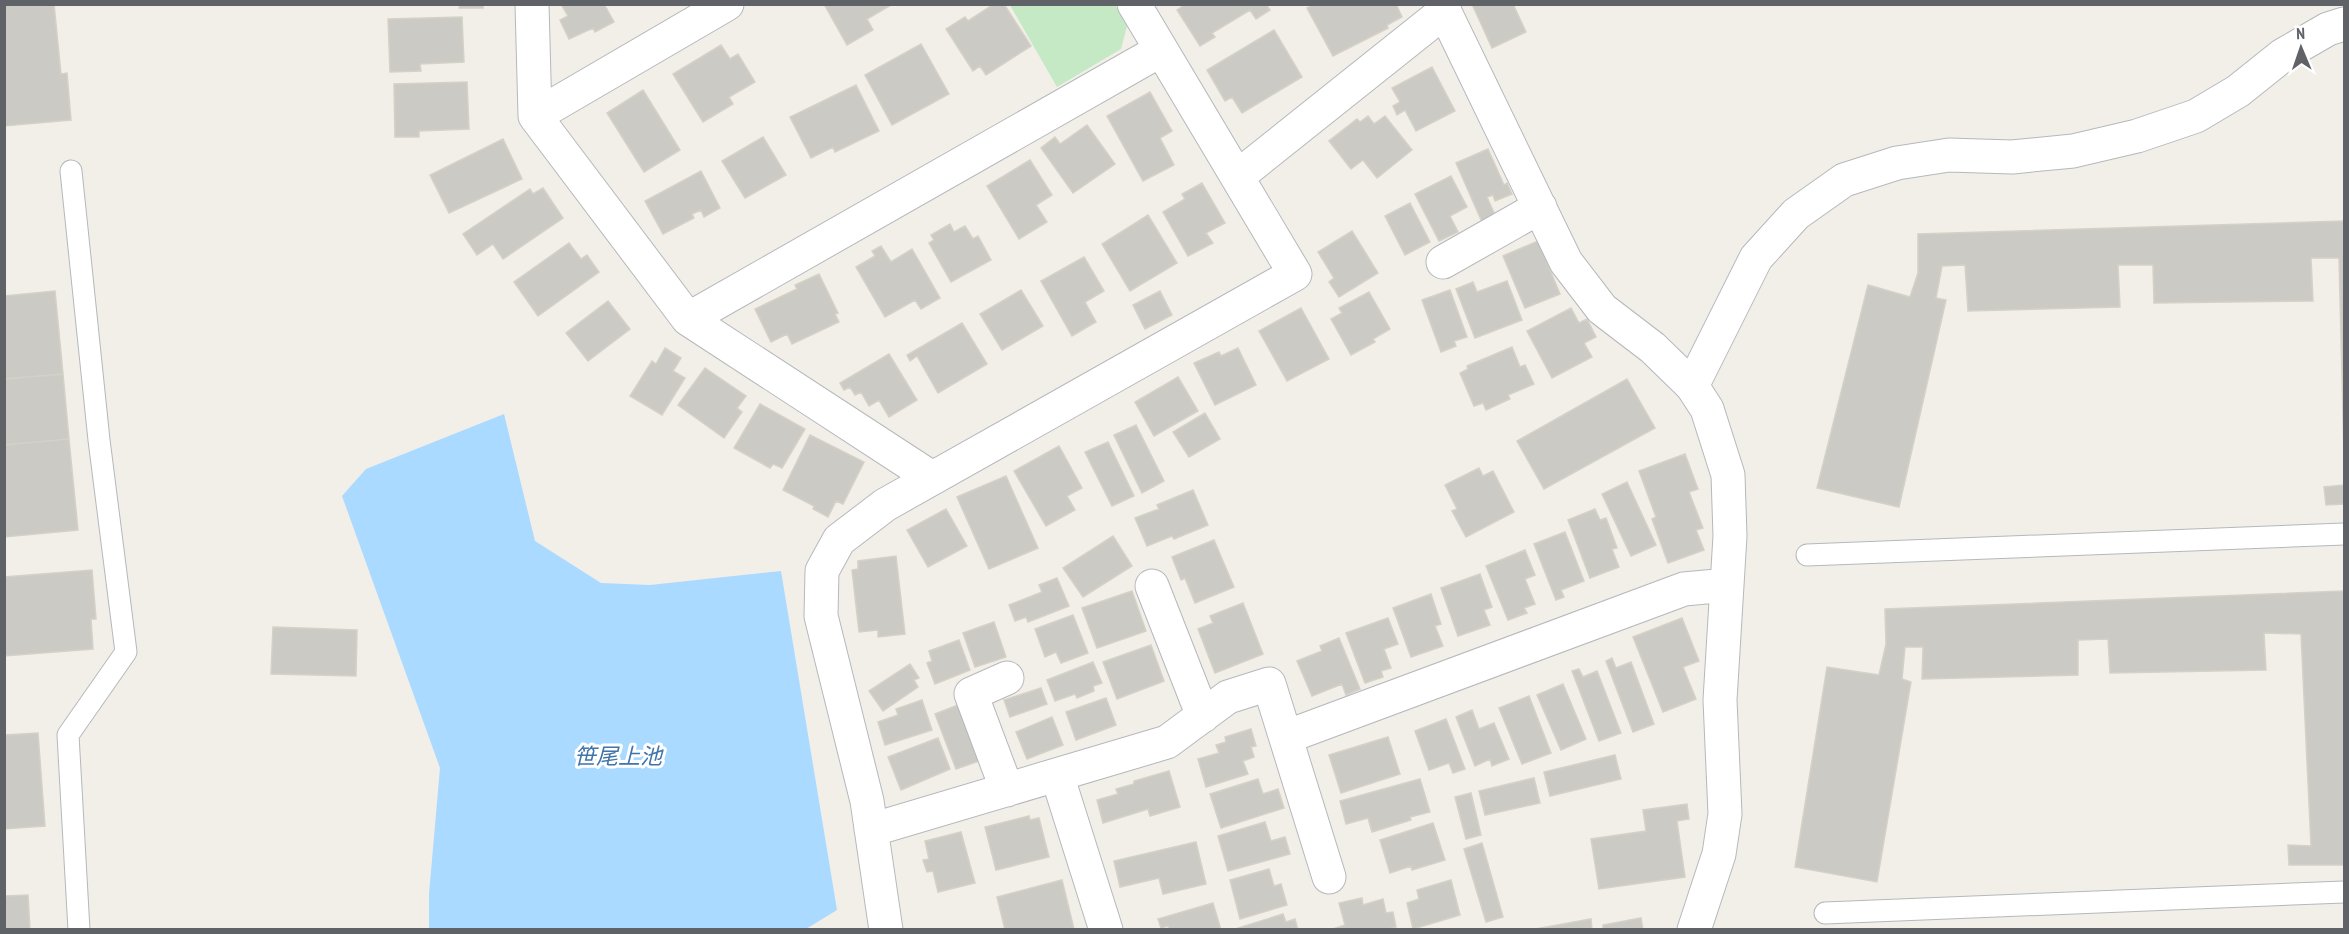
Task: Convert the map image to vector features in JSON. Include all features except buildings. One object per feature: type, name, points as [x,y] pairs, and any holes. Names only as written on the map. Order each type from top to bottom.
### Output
[{"type":"street","points":[[532,4],[535,116],[688,319],[932,478]]},
{"type":"street","points":[[535,116],[726,4]]},
{"type":"street","points":[[886,930],[867,801],[821,616],[822,571],[839,540],[885,505],[1295,274],[1134,4]]},
{"type":"street","points":[[1237,177],[1443,8],[1566,262],[1602,309],[1653,348],[1692,386],[1707,409],[1728,475],[1730,536],[1720,700],[1725,813],[1719,854],[1694,930]]},
{"type":"street","points":[[1692,386],[1756,258],[1796,214],[1844,180],[1897,163],[1949,155],[2012,157],[2073,152],[2137,136],[2196,116],[2238,91],[2283,55],[2328,29],[2344,24]]},
{"type":"street","points":[[688,319],[1161,50]]},
{"type":"street","points":[[1443,262],[1540,207]]},
{"type":"street","points":[[1286,737],[1684,589],[1727,585]]},
{"type":"street","points":[[1152,586],[1203,716]]},
{"type":"street","points":[[1007,678],[971,694],[1007,790]]},
{"type":"street","points":[[871,831],[1167,742],[1228,696],[1269,684],[1329,877]]},
{"type":"street","points":[[1057,775],[1106,930]]},
{"type":"lane","points":[[71,171],[101,451],[126,652],[68,735],[79,930]]},
{"type":"lane","points":[[1808,555],[2344,534]]},
{"type":"lane","points":[[1825,913],[2344,892]]},
{"type":"green space","points":[[1010,5],[1115,5],[1127,26],[1121,49],[1057,87]]},
{"type":"water","name":"笹尾上池","points":[[504,414],[535,541],[601,583],[650,585],[781,571],[837,910],[806,929],[429,929],[429,894],[440,768],[342,496],[366,469]]}]
